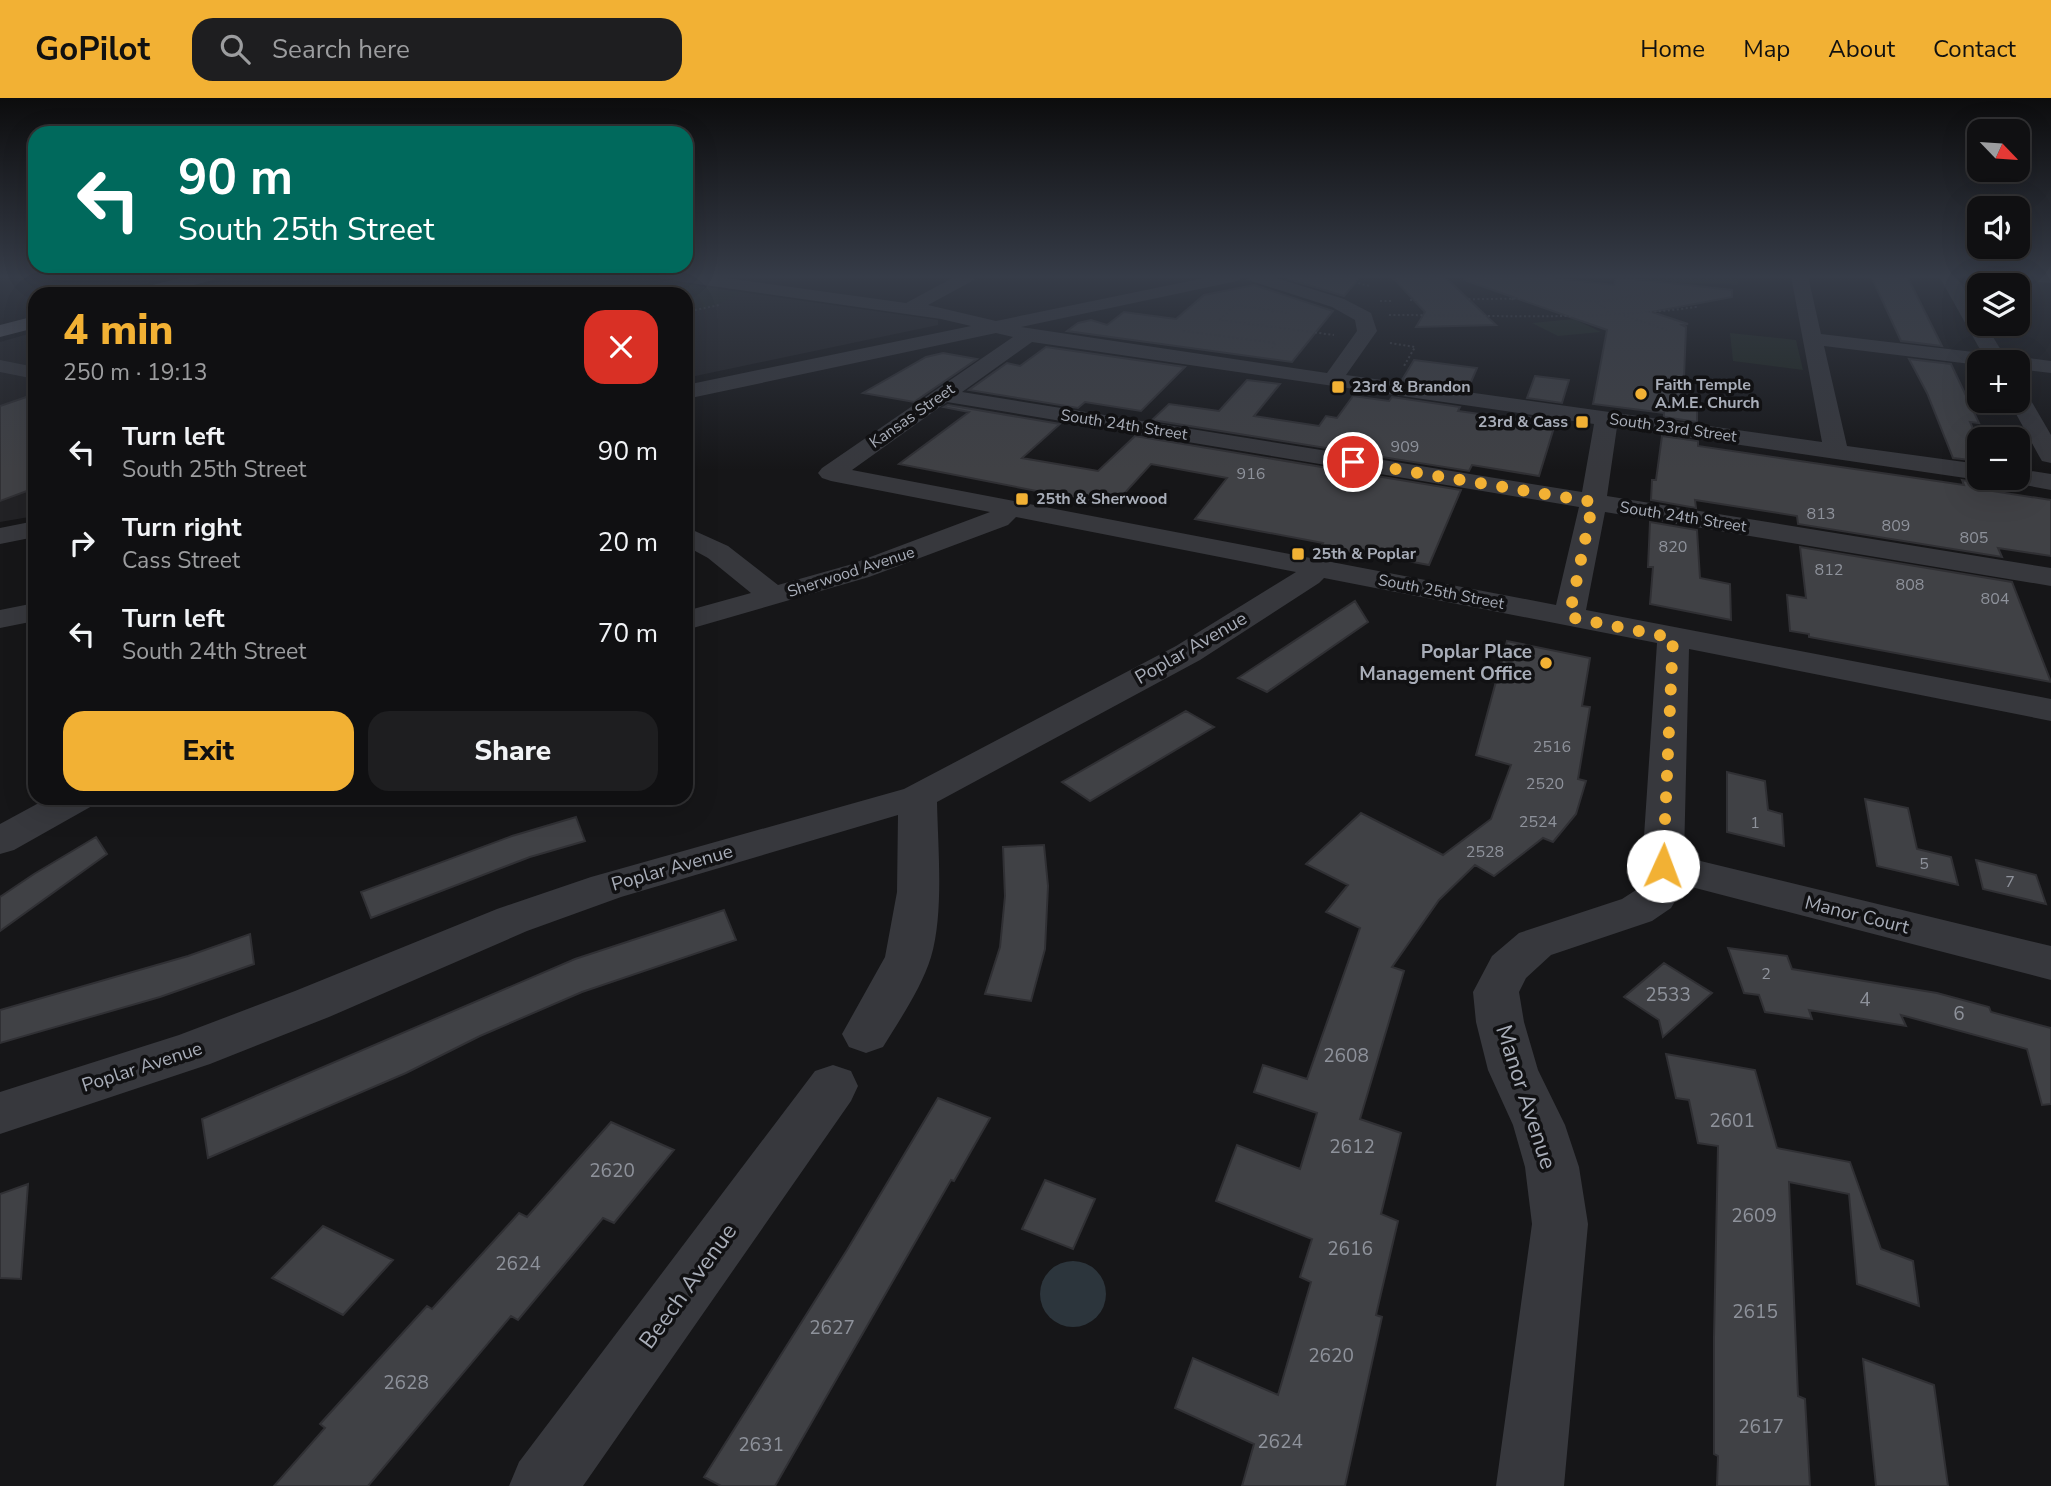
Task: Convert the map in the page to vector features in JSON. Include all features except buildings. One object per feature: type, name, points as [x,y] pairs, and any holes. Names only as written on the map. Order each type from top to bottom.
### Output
[{"type":"street","points":[[693,390],[888,341]]},
{"type":"street","name":"Kansas Street","points":[[831,473],[1020,341]]},
{"type":"street","name":"South 23rd Street","points":[[1061,341],[1967,469]]},
{"type":"street","points":[[1333,379],[1360,341]]},
{"type":"street","points":[[1813,341],[1836,451]]},
{"type":"street","points":[[1828,341],[1967,357]]},
{"type":"street","points":[[2030,365],[2051,367]]},
{"type":"street","points":[[0,366],[28,372]]},
{"type":"street","name":"South 24th Street","points":[[942,395],[2051,577]]},
{"type":"street","points":[[2027,413],[2051,456]]},
{"type":"street","points":[[1569,617],[1607,418]]},
{"type":"street","name":"South 25th Street","points":[[831,473],[2051,710]]},
{"type":"street","points":[[2030,479],[2051,482]]},
{"type":"street","name":"Sherwood Avenue","points":[[693,619],[775,597],[941,542],[998,519],[1010,508]]},
{"type":"street","points":[[0,536],[28,530]]},
{"type":"street","points":[[693,539],[718,552],[775,597]]},
{"type":"street","name":"Poplar Avenue","points":[[0,1114],[193,1051],[512,920],[571,899],[918,797],[1188,653],[1309,577],[1316,568]]},
{"type":"street","points":[[0,620],[28,614]]},
{"type":"street","name":"Manor Avenue","points":[[1530,1486],[1560,1224],[1552,1167],[1539,1125],[1513,1070],[1500,1022],[1496,992],[1508,968],[1535,944],[1637,910],[1656,898],[1663,866],[1673,638]]},
{"type":"street","points":[[866,1034],[887,1000],[908,957],[918,892],[918,797]]},
{"type":"street","points":[[0,841],[65,805]]},
{"type":"street","name":"Manor Court","points":[[1663,866],[2051,963]]},
{"type":"street","name":"Beech Avenue","points":[[543,1486],[833,1086]]},
{"type":"path","points":[[1385,343],[1415,347],[1404,366],[1393,364]]},
{"type":"shaded area","points":[[28,341],[28,517],[0,522],[0,342]]},
{"type":"shaded area","points":[[693,341],[863,341],[693,377]]},
{"type":"shaded area","points":[[1731,341],[1796,341],[1803,370],[1733,361]]},
{"type":"shaded area","points":[[1073,1261],[1086,1263],[1101,1276],[1106,1294],[1104,1307],[1091,1322],[1073,1327],[1060,1325],[1045,1312],[1040,1294],[1042,1281],[1055,1266]]},
{"type":"place","name":"23rd & Brandon","points":[[1338,387]]},
{"type":"place","name":"Faith Temple A.M.E. Church","points":[[1641,394]]},
{"type":"place","name":"23rd & Cass","points":[[1582,422]]},
{"type":"place","name":"25th & Sherwood","points":[[1022,499]]},
{"type":"place","name":"25th & Poplar","points":[[1298,554]]},
{"type":"place","name":"Poplar Place Management Office","points":[[1546,663]]},
{"type":"route","points":[[1353,462],[1593,502],[1569,617],[1673,638],[1663,866]]}]
